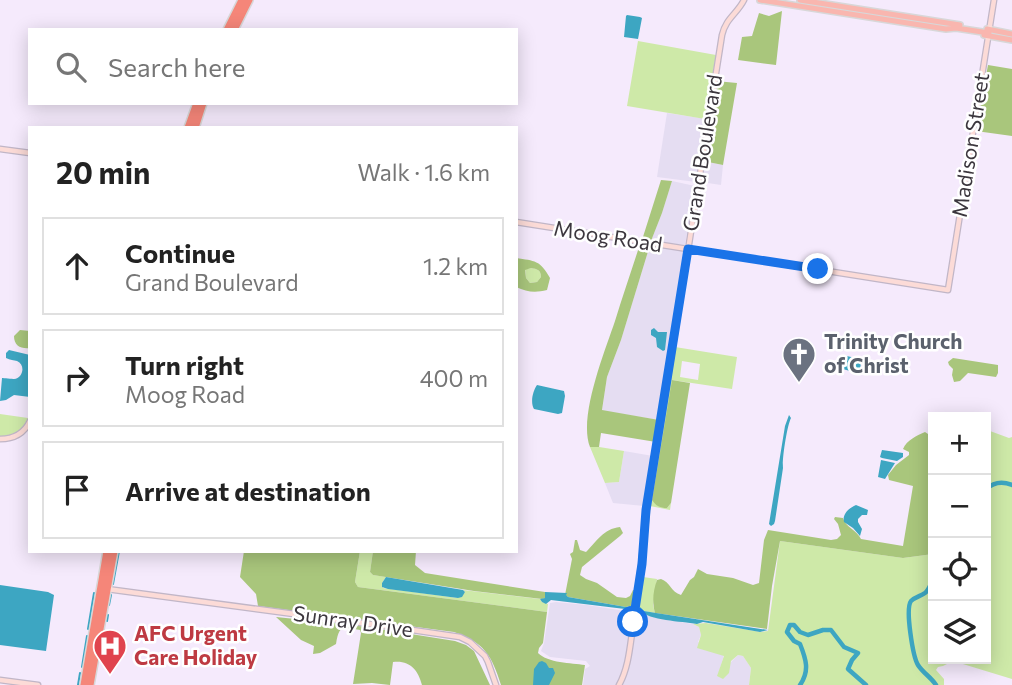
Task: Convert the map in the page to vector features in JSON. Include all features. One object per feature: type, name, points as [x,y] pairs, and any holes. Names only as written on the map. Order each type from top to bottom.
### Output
[{"type":"highway","points":[[230,28],[242,0]]},
{"type":"highway","points":[[230,28],[249,0]]},
{"type":"highway","points":[[189,126],[196,105]]},
{"type":"highway","points":[[196,126],[202,105]]},
{"type":"highway","points":[[104,589],[107,553]]},
{"type":"highway","points":[[87,684],[104,589],[113,553]]},
{"type":"main road","points":[[760,0],[944,29],[989,33]]},
{"type":"main road","points":[[778,0],[788,0]]},
{"type":"main road","points":[[800,0],[1012,37]]},
{"type":"main road","points":[[793,5],[819,3]]},
{"type":"main road","points":[[823,9],[845,7]]},
{"type":"street","name":"Grand Boulevard","points":[[619,685],[629,652],[642,564],[646,510],[723,32],[726,23],[744,0]]},
{"type":"street","name":"Madison Street","points":[[948,290],[994,0]]},
{"type":"street","points":[[0,149],[28,153]]},
{"type":"street","name":"Moog Road","points":[[518,222],[948,290]]},
{"type":"street","points":[[0,439],[18,436],[28,424]]},
{"type":"street","name":"Sunray Drive","points":[[104,589],[460,637],[485,656],[496,685]]},
{"type":"street","points":[[0,680],[38,685]]},
{"type":"shaded area","points":[[667,113],[707,119],[696,182],[657,177]]},
{"type":"shaded area","points":[[703,161],[723,165],[721,185],[701,182]]},
{"type":"shaded area","points":[[672,181],[695,186],[685,245],[651,241]]},
{"type":"shaded area","points":[[650,245],[686,250],[659,420],[602,411],[607,377]]},
{"type":"shaded area","points":[[624,451],[653,456],[644,506],[613,503],[605,483],[619,482]]},
{"type":"shaded area","points":[[550,603],[625,611],[632,611],[633,603],[635,604],[624,671],[618,685],[583,685],[585,669],[590,666],[586,661],[550,657],[541,651]]},
{"type":"shaded area","points":[[638,611],[652,617],[699,627],[701,635],[698,642],[724,655],[718,675],[738,655],[743,656],[751,668],[749,685],[621,685]]},
{"type":"green space","points":[[782,11],[776,65],[738,60],[742,37],[752,36],[759,13],[769,16]]},
{"type":"green space","points":[[638,41],[716,55],[705,119],[627,106]]},
{"type":"green space","points":[[988,65],[1012,69],[1012,136],[976,131]]},
{"type":"green space","points":[[716,81],[737,83],[723,165],[703,161]]},
{"type":"green space","points":[[661,180],[672,181],[651,241],[642,240]]},
{"type":"green space","points":[[640,244],[650,245],[607,377],[602,410],[659,420],[656,442],[601,433],[599,447],[590,447],[587,419],[594,384]]},
{"type":"green space","points":[[518,258],[536,262],[550,278],[547,290],[518,288]],"holes":[[[537,269],[541,277],[537,282],[530,283],[525,270]]]},
{"type":"green space","points":[[531,268],[540,273],[541,277],[537,282],[530,283],[526,278],[525,269]]},
{"type":"green space","points":[[20,330],[28,331],[28,348],[17,344],[14,336]]},
{"type":"green space","points":[[675,347],[737,357],[732,389],[672,380],[667,508],[671,503],[670,510],[650,506]],"holes":[[[682,361],[700,364],[698,380],[680,377]]]},
{"type":"green space","points":[[953,358],[998,365],[998,373],[996,377],[968,373],[960,381],[954,382],[953,369],[948,362]]},
{"type":"green space","points":[[672,380],[690,383],[671,503],[665,508],[652,500]]},
{"type":"green space","points":[[0,414],[28,418],[17,432],[0,437]]},
{"type":"green space","points":[[991,431],[1012,437],[1012,679],[963,664],[991,664]]},
{"type":"green space","points":[[925,432],[928,434],[928,555],[903,558],[780,541],[767,629],[655,613],[653,596],[657,580],[664,580],[681,595],[698,569],[707,574],[733,578],[753,585],[759,583],[764,540],[768,530],[837,539],[841,535],[835,517],[843,518],[861,539],[903,546],[913,486],[889,480],[888,475],[909,455],[909,452],[903,449],[915,437]]},
{"type":"green space","points":[[590,447],[624,451],[619,482],[605,483]]},
{"type":"green space","points":[[620,527],[623,533],[582,567],[580,575],[617,597],[626,598],[634,590],[631,608],[565,595],[572,559],[570,554],[573,552],[575,540],[580,550],[586,552],[605,533]]},
{"type":"green space","points":[[780,541],[903,558],[928,555],[928,664],[947,664],[936,670],[944,679],[944,685],[749,685],[751,668],[743,656],[738,655],[731,661],[729,673],[723,679],[717,676],[724,656],[697,648],[701,635],[699,627],[693,624],[706,623],[768,631]]},
{"type":"green space","points":[[244,553],[360,553],[355,582],[358,587],[547,612],[543,643],[538,653],[554,661],[585,665],[582,685],[501,685],[485,651],[464,636],[454,632],[258,606],[256,594],[240,577]]},
{"type":"green space","points":[[360,553],[373,553],[370,572],[386,577],[382,583],[383,588],[458,598],[465,592],[463,590],[540,599],[548,604],[547,612],[358,587],[355,582]]},
{"type":"green space","points":[[373,553],[416,553],[415,565],[425,573],[545,592],[545,598],[474,591],[373,575],[370,572]]},
{"type":"green space","points":[[643,577],[657,579],[653,605],[655,613],[638,607]]},
{"type":"green space","points":[[276,617],[354,625],[455,641],[474,651],[490,685],[422,685],[409,664],[399,662],[393,662],[390,685],[353,684],[360,630],[340,630],[336,644],[313,654],[314,646],[301,640]]},
{"type":"water","points":[[627,15],[642,18],[638,39],[624,37]]},
{"type":"water","points":[[654,328],[658,332],[667,332],[663,351],[657,347],[656,338],[651,335]]},
{"type":"water","points":[[9,350],[28,355],[28,397],[14,395],[0,401],[2,378],[17,378],[22,371],[22,365],[6,358]]},
{"type":"water","points":[[843,355],[859,359],[860,371],[839,368]]},
{"type":"water","points":[[537,385],[564,391],[562,413],[534,409],[532,397]]},
{"type":"water","points":[[789,415],[791,418],[775,521],[771,526],[769,524]]},
{"type":"water","points":[[882,450],[903,453],[903,457],[897,461],[882,458]]},
{"type":"water","points":[[881,460],[895,463],[885,479],[878,477]]},
{"type":"water","points":[[856,505],[868,510],[867,515],[858,519],[862,529],[860,536],[844,522],[844,516]]},
{"type":"water","points":[[386,577],[465,592],[458,598],[388,589],[382,587]]},
{"type":"water","points":[[0,585],[54,595],[46,651],[0,645]]},
{"type":"water","points":[[545,592],[567,593],[568,597],[631,606],[625,609],[551,600],[546,604],[540,599],[545,598]]},
{"type":"water","points":[[640,607],[644,611],[768,630],[760,632],[703,622],[697,624],[666,620],[644,614],[638,610]]},
{"type":"water","points":[[542,661],[549,668],[553,668],[555,673],[549,685],[533,685],[534,669]]},
{"type":"waterway","points":[[991,486],[998,483],[1012,485]]},
{"type":"waterway","points":[[113,584],[119,553]]},
{"type":"waterway","points":[[928,590],[911,601],[910,633],[916,660],[936,685]]},
{"type":"waterway","points":[[88,629],[94,593]]},
{"type":"waterway","points":[[109,605],[111,595]]},
{"type":"waterway","points":[[107,621],[108,615]]},
{"type":"waterway","points":[[800,685],[805,675],[805,660],[800,644],[787,632],[790,625],[808,635],[831,630],[844,647],[858,653],[848,669],[866,685]]},
{"type":"waterway","points":[[82,667],[87,636]]},
{"type":"waterway","points":[[78,685],[80,673]]},
{"type":"place","name":"Trinity Church of Christ","points":[[799,384]]},
{"type":"place","name":"AFC Urgent Care Holiday","points":[[110,676]]},
{"type":"route","points":[[633,622],[642,564],[646,510],[688,249],[818,269]]}]
